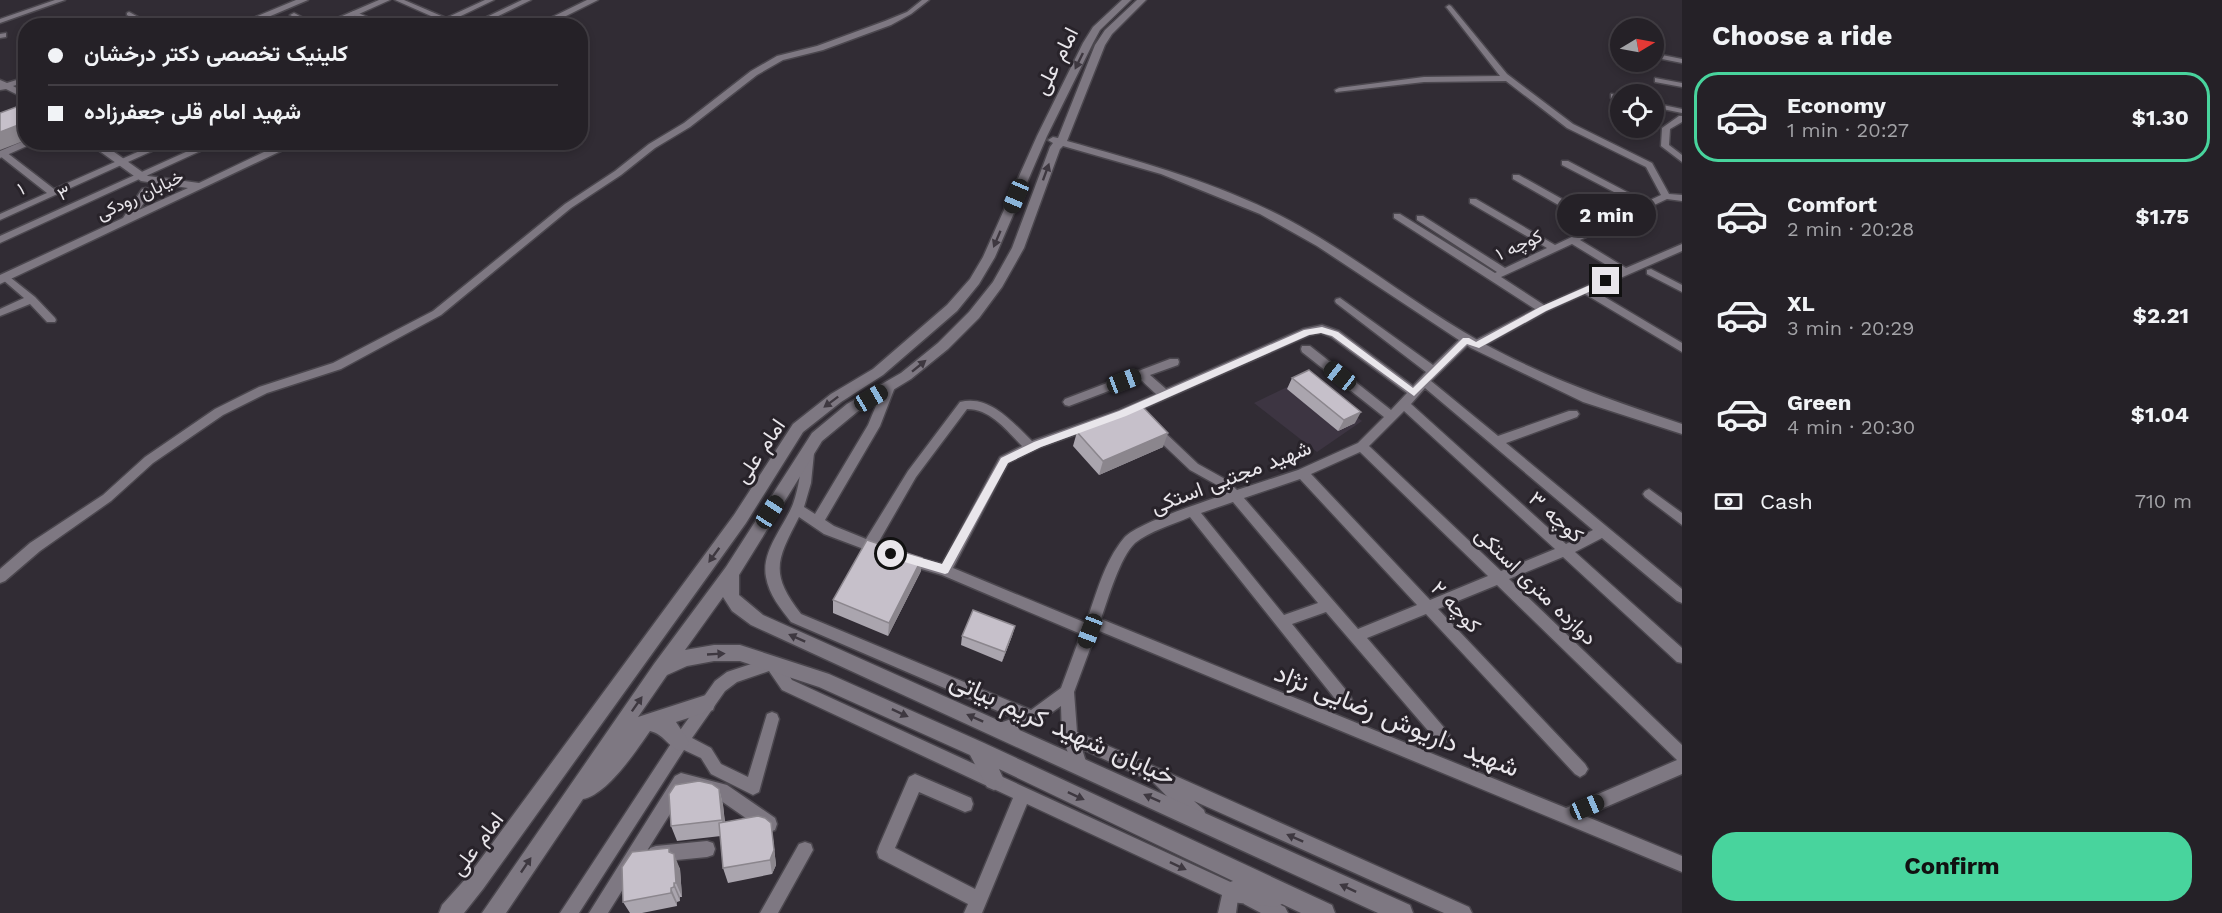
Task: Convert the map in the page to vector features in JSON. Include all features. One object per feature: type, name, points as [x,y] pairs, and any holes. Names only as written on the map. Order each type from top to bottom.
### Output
[{"type":"main road","points":[[258,18],[304,0]]},
{"type":"main road","points":[[269,18],[314,0]]},
{"type":"main road","points":[[342,18],[386,0]]},
{"type":"main road","points":[[553,18],[580,4],[594,0]]},
{"type":"main road","name":"امام علی","points":[[450,913],[483,872],[740,519],[798,428],[836,398],[878,372],[952,308],[975,282],[989,257],[1041,136],[1102,31],[1127,0]]},
{"type":"main road","name":"امام علی","points":[[493,913],[660,670],[732,572],[817,437],[852,408],[889,387],[943,346],[974,315],[998,284],[1018,248],[1056,147],[1061,143],[1100,45],[1102,31],[1142,0]]},
{"type":"main road","points":[[1041,136],[1165,172],[1209,188],[1264,213],[1322,243],[1471,343],[1588,398],[1682,429]]},
{"type":"main road","points":[[2,154],[18,147]]},
{"type":"main road","name":"خیابان رودکی","points":[[3,279],[278,150]]},
{"type":"main road","points":[[104,151],[144,182],[153,208]]},
{"type":"main road","points":[[167,182],[230,173]]},
{"type":"main road","points":[[144,182],[200,186]]},
{"type":"main road","points":[[127,220],[144,182]]},
{"type":"main road","points":[[798,428],[817,437]]},
{"type":"main road","name":"خیابان شهید کریم بیاتی","points":[[732,572],[727,587],[732,600],[757,620],[1002,729],[1401,913]]},
{"type":"main road","points":[[660,670],[685,658],[714,653],[740,653],[823,680],[977,749],[1284,905]]},
{"type":"main road","points":[[876,703],[891,680]]},
{"type":"main road","points":[[568,804],[615,764],[648,723],[706,704]]},
{"type":"main road","points":[[648,723],[669,728],[680,742]]},
{"type":"main road","points":[[977,749],[994,780]]},
{"type":"main road","points":[[1234,891],[1324,913]]},
{"type":"street","points":[[0,21],[62,0]]},
{"type":"street","points":[[398,0],[440,18]]},
{"type":"street","points":[[472,0],[482,4]]},
{"type":"street","points":[[450,18],[491,0]]},
{"type":"street","points":[[489,18],[528,0]]},
{"type":"street","points":[[0,577],[35,547],[107,498],[150,460],[219,412],[263,390],[337,366],[437,313],[568,206],[618,173],[652,146],[687,125],[754,73],[780,58],[820,48],[888,23],[909,13],[926,0]]},
{"type":"street","points":[[1449,7],[1509,80],[1570,126],[1648,165],[1666,196],[1682,198]]},
{"type":"street","points":[[354,13],[364,18]]},
{"type":"street","points":[[129,14],[136,18]]},
{"type":"street","points":[[294,15],[300,18]]},
{"type":"street","points":[[1665,57],[1682,61]]},
{"type":"street","points":[[1340,90],[1386,81],[1433,78],[1509,80]]},
{"type":"street","points":[[1658,80],[1682,86]]},
{"type":"street","points":[[2,85],[18,81]]},
{"type":"street","points":[[2,85],[18,93]]},
{"type":"street","points":[[1664,107],[1682,111]]},
{"type":"street","points":[[1682,118],[1666,128],[1664,136],[1665,146],[1682,159]]},
{"type":"street","name":"۱","points":[[0,217],[150,150]]},
{"type":"street","name":"۳","points":[[0,240],[144,182],[202,150]]},
{"type":"street","points":[[2,154],[54,193]]},
{"type":"street","points":[[1565,163],[1645,205]]},
{"type":"street","points":[[1516,177],[1603,226]]},
{"type":"street","name":"کوچه ۱","points":[[1543,309],[1494,277],[1666,196]]},
{"type":"street","points":[[1473,201],[1554,248]]},
{"type":"street","points":[[1397,216],[1494,277]]},
{"type":"street","points":[[1420,219],[1503,271]]},
{"type":"street","points":[[1572,240],[1626,272]]},
{"type":"street","name":"شهید مجتبی استکی","points":[[1067,692],[1112,570],[1129,541],[1142,532],[1192,511],[1302,473],[1362,446],[1429,376],[1471,343],[1682,247]]},
{"type":"street","points":[[1651,272],[1682,289]]},
{"type":"street","points":[[3,279],[31,299],[51,320]]},
{"type":"street","points":[[1586,290],[1682,348]]},
{"type":"street","points":[[0,313],[31,299]]},
{"type":"street","points":[[1340,301],[1429,376],[1498,441],[1682,597]]},
{"type":"street","points":[[945,570],[1004,460],[1030,447],[1123,414],[1307,332],[1322,330],[1335,334],[1414,393]]},
{"type":"street","points":[[1306,349],[1391,416]]},
{"type":"street","points":[[1069,402],[1174,362]]},
{"type":"street","points":[[1142,374],[1165,395]]},
{"type":"street","points":[[817,522],[874,426],[889,387]]},
{"type":"street","points":[[869,546],[912,474],[964,405],[972,404],[987,408],[1030,447]]},
{"type":"street","name":"کوچه ۳","points":[[1404,404],[1682,657]]},
{"type":"street","points":[[1498,441],[1573,414]]},
{"type":"street","points":[[1146,422],[1194,467],[1221,482],[1442,736]]},
{"type":"street","name":"دوازده متری استکی","points":[[1362,446],[1682,755]]},
{"type":"street","points":[[808,453],[804,487],[796,509],[775,549],[772,570],[774,586],[784,604],[796,618],[1032,718]]},
{"type":"street","name":"کوچه ۲","points":[[1302,473],[1580,769]]},
{"type":"street","points":[[1649,494],[1682,520]]},
{"type":"street","name":"شهید داریوش رضایی نژاد","points":[[796,509],[828,531],[945,570],[1091,626],[1682,864]]},
{"type":"street","points":[[1192,511],[1345,700]]},
{"type":"street","points":[[1357,636],[1564,551],[1603,531]]},
{"type":"street","points":[[1281,622],[1328,605]]},
{"type":"street","points":[[569,913],[680,742],[720,686],[732,677],[772,663],[787,685],[1234,891],[1227,913]]},
{"type":"street","points":[[1002,729],[1032,718],[1067,692]]},
{"type":"street","points":[[1067,692],[1070,736],[1079,765]]},
{"type":"street","points":[[680,742],[706,753],[716,769],[753,787],[772,719]]},
{"type":"street","points":[[1070,736],[1464,913]]},
{"type":"street","points":[[1567,816],[1682,766]]},
{"type":"street","points":[[1159,777],[1203,821]]},
{"type":"street","points":[[598,913],[681,781],[721,791],[769,824]]},
{"type":"street","points":[[965,804],[915,782],[885,852],[976,906],[1023,794]]},
{"type":"street","points":[[634,856],[707,849]]},
{"type":"street","points":[[769,913],[805,850]]},
{"type":"shaded area","points":[[1306,378],[1362,421],[1317,452],[1254,403]]},
{"type":"building","points":[[18,106],[18,125],[0,132],[0,113]]},
{"type":"building","points":[[1309,370],[1361,412],[1344,420],[1292,378]]},
{"type":"building","points":[[1141,405],[1168,433],[1103,461],[1077,432]]},
{"type":"building","points":[[867,540],[922,558],[889,623],[833,600]]},
{"type":"building","points":[[973,610],[1015,626],[1005,652],[962,636]]},
{"type":"building","points":[[699,781],[712,784],[719,789],[722,820],[671,826],[669,794],[675,785]]},
{"type":"building","points":[[758,816],[771,823],[774,850],[770,860],[723,868],[719,823]]},
{"type":"building","points":[[669,848],[669,852],[674,854],[676,883],[671,888],[671,893],[623,902],[622,867],[632,852]]},
{"type":"route","points":[[891,554],[945,570],[1004,460],[1037,444],[1123,414],[1307,332],[1322,330],[1335,334],[1414,393],[1433,371],[1466,340],[1476,345],[1543,309],[1606,281]]}]
